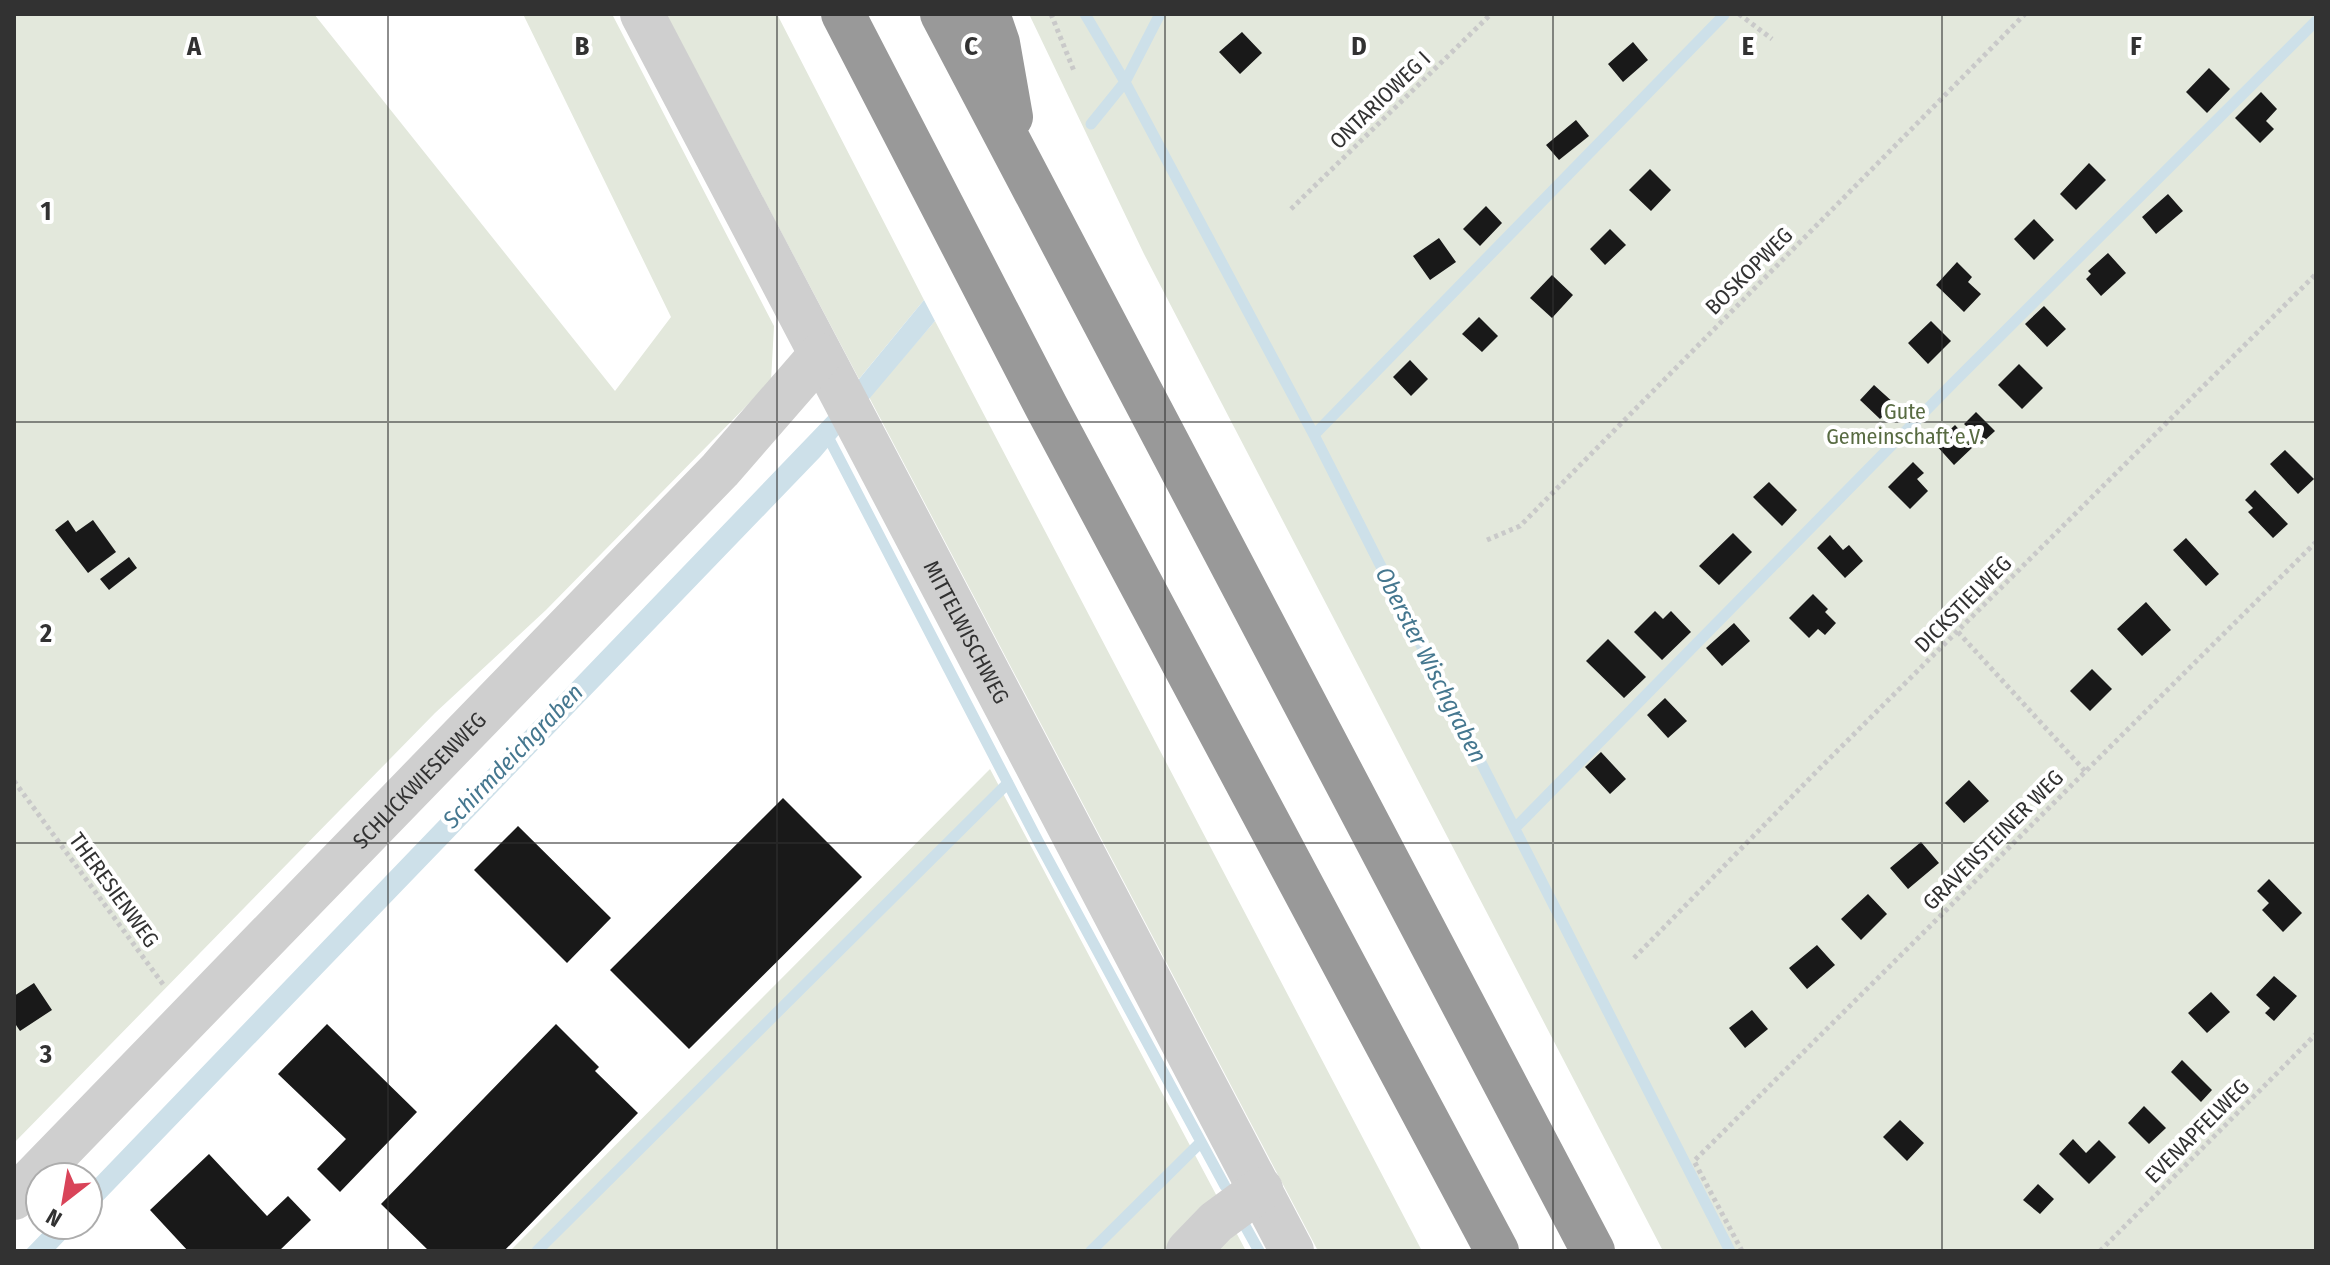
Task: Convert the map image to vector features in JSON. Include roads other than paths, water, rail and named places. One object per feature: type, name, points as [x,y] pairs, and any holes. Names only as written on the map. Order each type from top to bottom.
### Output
[{"type":"highway","points":[[843,14],[1047,408],[1497,1251]]},
{"type":"highway","points":[[942,14],[1593,1251]]},
{"type":"highway","points":[[988,14],[998,43],[1020,163]]},
{"type":"street","name":"MITTELWISCHWEG","points":[[642,14],[1292,1251]]},
{"type":"street","name":"SCHLICKWIESENWEG","points":[[14,1198],[720,470],[838,389]]},
{"type":"street","points":[[1188,1251],[1216,1222],[1261,1189]]},
{"type":"water","points":[[924,300],[935,321],[820,457],[104,1199],[104,1169],[832,412]]},
{"type":"water","points":[[35,1241],[64,1241],[54,1251],[25,1251]]},
{"type":"waterway","name":"Oberster Wischgraben","points":[[1085,14],[1125,82],[1314,435],[1730,1251]]},
{"type":"waterway","name":"Schirmdeichgraben","points":[[1091,124],[1125,82],[1160,14]]},
{"type":"waterway","points":[[1314,435],[1724,15]]},
{"type":"waterway","points":[[1515,828],[1954,382],[2316,21]]},
{"type":"waterway","points":[[826,433],[1038,841],[1225,1186]]},
{"type":"waterway","points":[[537,1251],[1008,783]]},
{"type":"waterway","points":[[1091,1251],[1201,1142]]},
{"type":"waterway","points":[[1244,1224],[1259,1251]]},
{"type":"park label","name":"Gute Gemeinschaft e.V.","points":[[1905,424]]}]
